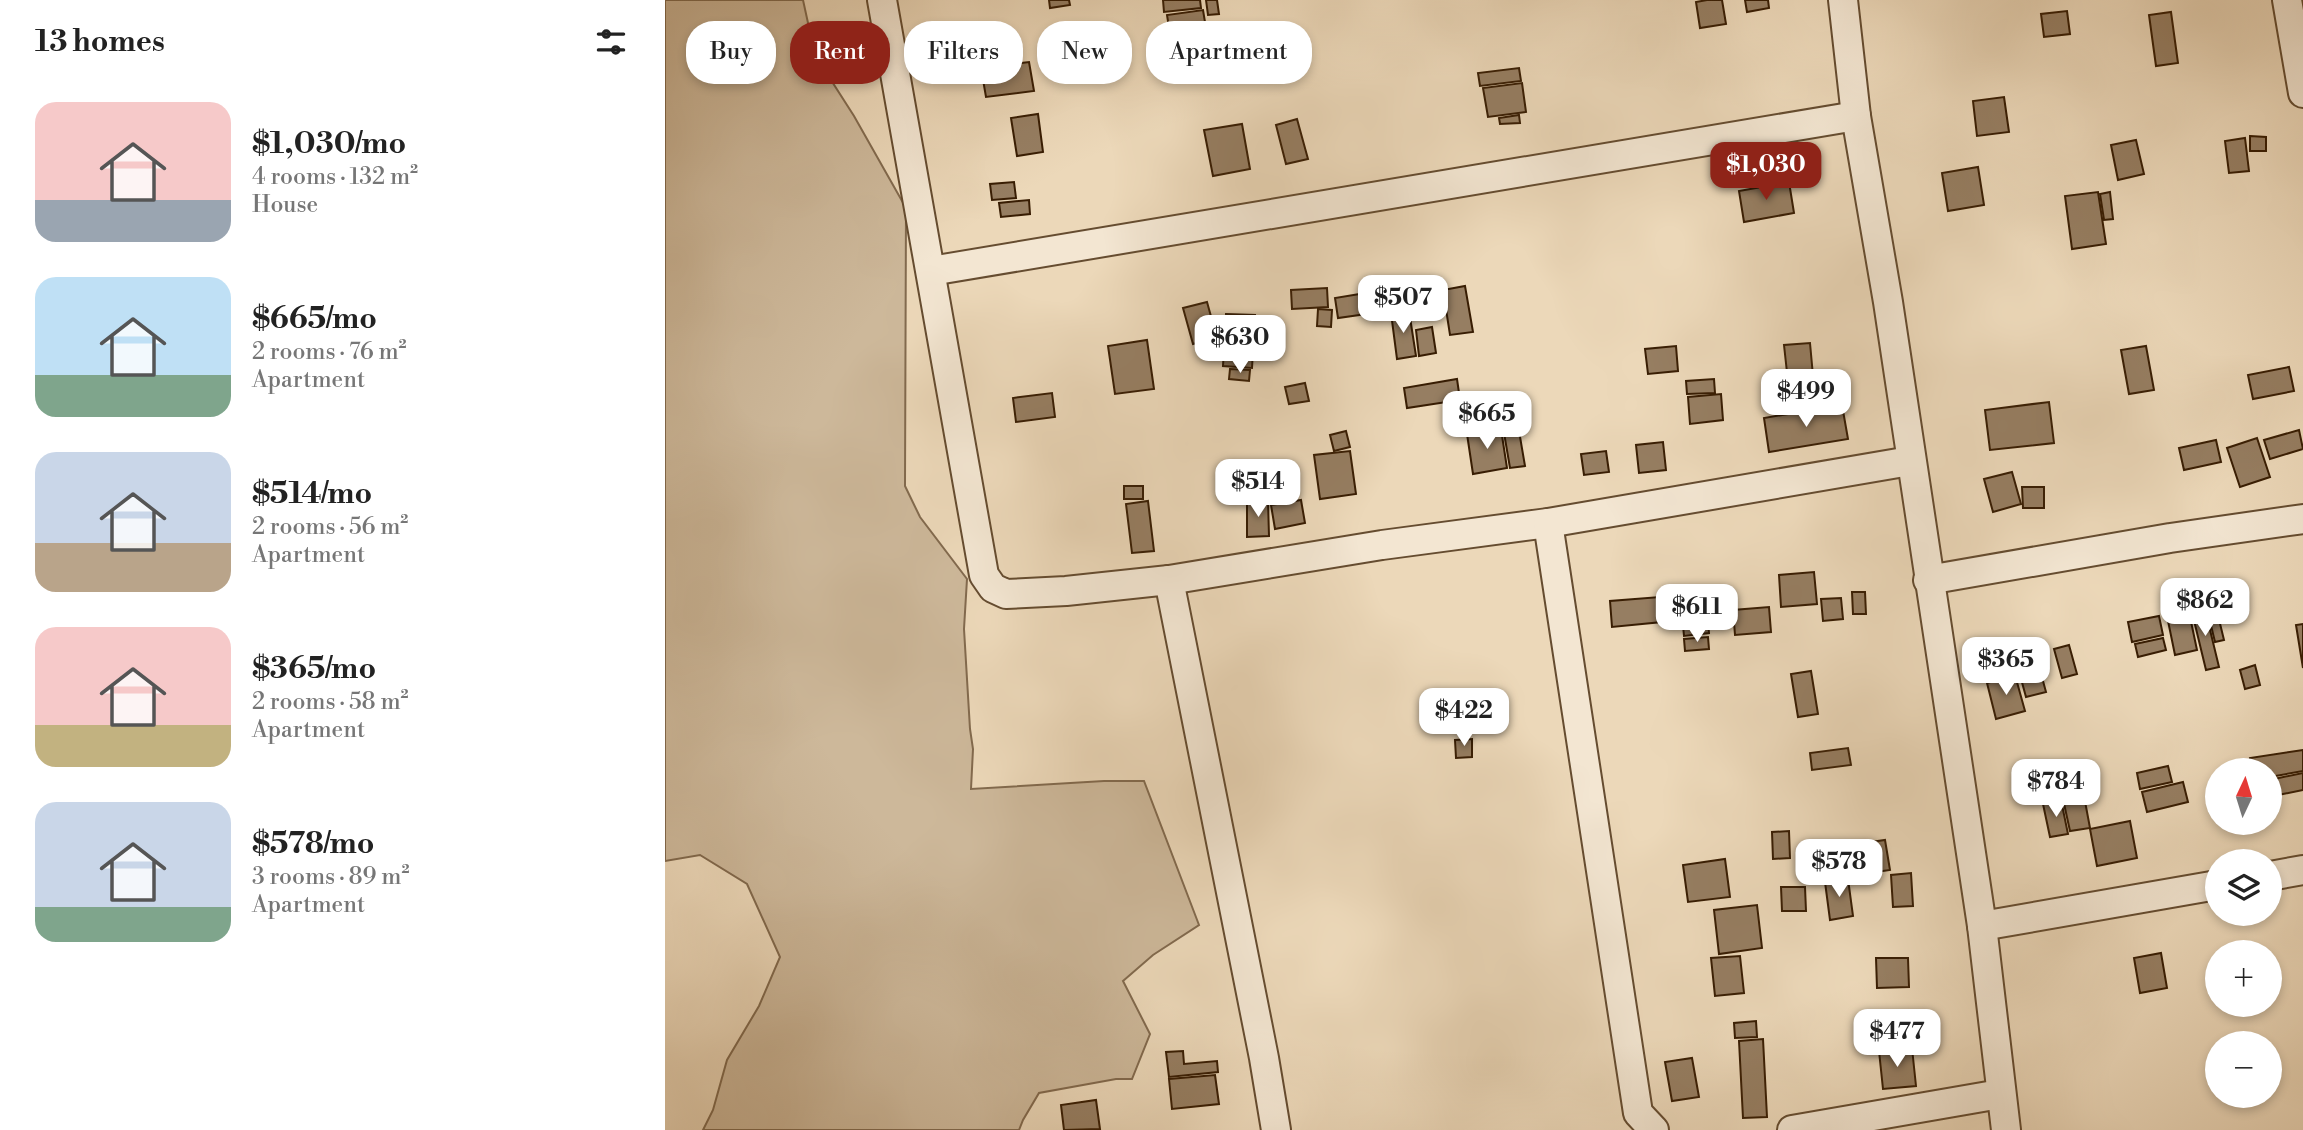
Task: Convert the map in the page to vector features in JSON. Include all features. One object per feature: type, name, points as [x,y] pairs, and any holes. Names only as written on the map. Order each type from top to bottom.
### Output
[{"type":"street","points":[[882,0],[984,575],[993,588],[1006,594],[1066,591],[1168,580],[1382,545],[1548,523],[1910,461]]},
{"type":"street","points":[[1843,0],[1856,116],[1888,302],[1982,926],[2006,1130]]},
{"type":"street","points":[[2287,0],[2303,93]]},
{"type":"street","points":[[931,271],[1856,116]]},
{"type":"street","points":[[1928,580],[2170,538],[2303,519]]},
{"type":"street","points":[[1548,523],[1637,1113],[1654,1130]]},
{"type":"street","points":[[1168,580],[1276,1130]]},
{"type":"street","points":[[2282,874],[2303,870]]},
{"type":"street","points":[[1982,926],[2205,887]]},
{"type":"street","points":[[1792,1130],[2000,1094]]},
{"type":"shaded area","points":[[665,0],[803,0],[808,21],[790,21],[790,84],[834,84],[906,208],[905,486],[920,517],[967,579],[964,629],[973,749],[971,789],[1144,781],[1199,925],[1153,955],[1123,981],[1150,1034],[1132,1079],[1116,1079],[1039,1093],[1019,1130],[703,1130],[713,1110],[727,1060],[759,1006],[780,957],[747,884],[700,855],[665,861]]},
{"type":"building","points":[[1049,0],[1069,0],[1070,5],[1050,8]]},
{"type":"building","points":[[1163,0],[1200,0],[1201,8],[1164,12]]},
{"type":"building","points":[[1206,0],[1217,0],[1219,14],[1208,15]]},
{"type":"building","points":[[1722,0],[1726,24],[1700,28],[1696,2]]},
{"type":"building","points":[[1745,0],[1768,0],[1769,8],[1747,12]]},
{"type":"building","points":[[1203,10],[1205,21],[1168,21],[1167,15]]},
{"type":"building","points":[[2067,11],[2070,34],[2044,37],[2041,14]]},
{"type":"building","points":[[2171,12],[2178,63],[2156,66],[2149,15]]},
{"type":"building","points":[[1029,62],[1034,91],[986,97],[984,84],[1023,84],[1023,63]]},
{"type":"building","points":[[1519,68],[1521,81],[1480,86],[1478,73]]},
{"type":"building","points":[[1522,83],[1526,112],[1488,117],[1483,88]]},
{"type":"building","points":[[2004,97],[2009,132],[1977,136],[1973,101]]},
{"type":"building","points":[[1038,114],[1043,152],[1017,156],[1011,118]]},
{"type":"building","points":[[1519,115],[1520,123],[1500,124],[1499,118]]},
{"type":"building","points":[[1297,119],[1308,159],[1286,164],[1276,125]]},
{"type":"building","points":[[1242,124],[1250,169],[1213,176],[1204,130]]},
{"type":"building","points":[[2250,136],[2266,137],[2266,151],[2250,151]]},
{"type":"building","points":[[2245,138],[2249,171],[2229,173],[2225,141]]},
{"type":"building","points":[[2136,140],[2144,174],[2118,180],[2111,145]]},
{"type":"building","points":[[1978,167],[1984,205],[1948,211],[1942,173]]},
{"type":"building","points":[[1014,182],[1016,198],[992,200],[990,184]]},
{"type":"building","points":[[1789,182],[1794,213],[1744,222],[1739,191]]},
{"type":"building","points":[[2098,192],[2106,244],[2072,249],[2065,196]]},
{"type":"building","points":[[2110,192],[2113,219],[2104,220],[2100,194]]},
{"type":"building","points":[[1029,200],[1030,214],[1001,217],[999,203]]},
{"type":"building","points":[[1465,286],[1473,332],[1450,335],[1443,290]]},
{"type":"building","points":[[1327,288],[1328,307],[1292,309],[1291,290]]},
{"type":"building","points":[[1378,291],[1381,312],[1338,318],[1335,298]]},
{"type":"building","points":[[1207,302],[1217,338],[1193,344],[1183,308]]},
{"type":"building","points":[[1318,309],[1332,310],[1331,327],[1317,326]]},
{"type":"building","points":[[1409,311],[1416,356],[1397,359],[1391,313]]},
{"type":"building","points":[[1226,314],[1255,315],[1252,368],[1223,366]]},
{"type":"building","points":[[1432,327],[1436,353],[1419,356],[1416,330]]},
{"type":"building","points":[[1147,340],[1154,389],[1115,394],[1108,346]]},
{"type":"building","points":[[1810,343],[1815,398],[1790,400],[1784,345]]},
{"type":"building","points":[[1676,346],[1678,371],[1648,374],[1645,349]]},
{"type":"building","points":[[2146,346],[2154,390],[2129,394],[2121,350]]},
{"type":"building","points":[[2289,367],[2294,391],[2253,399],[2248,375]]},
{"type":"building","points":[[1230,369],[1250,370],[1249,381],[1229,379]]},
{"type":"building","points":[[1457,379],[1460,400],[1407,408],[1404,388]]},
{"type":"building","points":[[1714,379],[1715,393],[1687,394],[1686,381]]},
{"type":"building","points":[[1305,383],[1309,401],[1289,404],[1285,387]]},
{"type":"building","points":[[1838,392],[1840,404],[1823,406],[1821,394]]},
{"type":"building","points":[[1052,393],[1055,417],[1016,422],[1013,398]]},
{"type":"building","points":[[1721,394],[1723,420],[1690,424],[1688,397]]},
{"type":"building","points":[[2049,402],[2054,443],[1990,450],[1985,410]]},
{"type":"building","points":[[1842,405],[1848,439],[1769,452],[1764,418]]},
{"type":"building","points":[[1498,410],[1500,426],[1484,428],[1483,411]]},
{"type":"building","points":[[1481,414],[1483,428],[1464,430],[1463,416]]},
{"type":"building","points":[[1518,425],[1525,466],[1510,468],[1503,427]]},
{"type":"building","points":[[1501,429],[1507,468],[1473,474],[1467,434]]},
{"type":"building","points":[[2299,430],[2303,449],[2270,459],[2264,440]]},
{"type":"building","points":[[1346,431],[1350,447],[1334,451],[1330,435]]},
{"type":"building","points":[[2257,438],[2270,477],[2240,487],[2227,448]]},
{"type":"building","points":[[2216,440],[2221,462],[2184,470],[2179,448]]},
{"type":"building","points":[[1663,442],[1666,470],[1639,473],[1636,445]]},
{"type":"building","points":[[1350,451],[1356,494],[1320,499],[1314,455]]},
{"type":"building","points":[[1606,451],[1609,472],[1584,475],[1581,454]]},
{"type":"building","points":[[2012,472],[2021,504],[1993,512],[1984,479]]},
{"type":"building","points":[[1124,486],[1143,486],[1143,499],[1124,499]]},
{"type":"building","points":[[2022,487],[2044,487],[2044,508],[2023,508]]},
{"type":"building","points":[[1301,500],[1305,523],[1275,529],[1271,505]]},
{"type":"building","points":[[1148,501],[1154,551],[1132,553],[1126,504]]},
{"type":"building","points":[[1268,501],[1269,536],[1247,537],[1247,502]]},
{"type":"building","points":[[1814,572],[1817,604],[1781,607],[1779,575]]},
{"type":"building","points":[[1852,592],[1865,592],[1866,614],[1853,614]]},
{"type":"building","points":[[1660,597],[1662,622],[1612,627],[1610,601]]},
{"type":"building","points":[[1841,598],[1843,619],[1823,621],[1821,599]]},
{"type":"building","points":[[1706,601],[1709,633],[1684,636],[1681,604]]},
{"type":"building","points":[[2215,603],[2224,640],[2215,642],[2206,605]]},
{"type":"building","points":[[2204,605],[2219,667],[2206,670],[2191,608]]},
{"type":"building","points":[[1769,607],[1771,632],[1735,635],[1733,610]]},
{"type":"building","points":[[2189,612],[2197,650],[2175,655],[2167,616]]},
{"type":"building","points":[[2159,616],[2163,635],[2132,642],[2128,622]]},
{"type":"building","points":[[2303,624],[2303,668],[2296,625]]},
{"type":"building","points":[[1708,637],[1709,649],[1685,651],[1684,639]]},
{"type":"building","points":[[2163,638],[2166,650],[2138,657],[2135,644]]},
{"type":"building","points":[[2069,645],[2077,674],[2062,678],[2054,649]]},
{"type":"building","points":[[2255,665],[2260,685],[2245,689],[2240,670]]},
{"type":"building","points":[[2040,670],[2046,692],[2026,697],[2020,675]]},
{"type":"building","points":[[1811,671],[1818,714],[1798,717],[1791,674]]},
{"type":"building","points":[[2015,675],[2025,711],[1996,719],[1987,683]]},
{"type":"building","points":[[1472,739],[1472,757],[1456,758],[1455,740]]},
{"type":"building","points":[[1848,748],[1851,765],[1812,770],[1810,753]]},
{"type":"building","points":[[2303,750],[2303,771],[2282,775],[2282,758],[2250,758]]},
{"type":"building","points":[[2168,766],[2172,782],[2140,789],[2137,773]]},
{"type":"building","points":[[2303,773],[2303,790],[2282,794],[2282,777]]},
{"type":"building","points":[[2183,782],[2188,802],[2147,812],[2142,792]]},
{"type":"building","points":[[2084,796],[2090,828],[2070,831],[2063,799]]},
{"type":"building","points":[[2061,800],[2068,834],[2050,837],[2043,804]]},
{"type":"building","points":[[2130,821],[2137,858],[2097,866],[2090,829]]},
{"type":"building","points":[[1789,831],[1790,858],[1773,859],[1772,832]]},
{"type":"building","points":[[1885,840],[1890,870],[1862,874],[1857,844]]},
{"type":"building","points":[[1725,859],[1730,897],[1688,902],[1683,865]]},
{"type":"building","points":[[1845,862],[1859,862],[1858,876],[1845,876]]},
{"type":"building","points":[[1911,873],[1913,906],[1893,907],[1891,875]]},
{"type":"building","points":[[1848,879],[1853,916],[1830,920],[1825,882]]},
{"type":"building","points":[[1781,887],[1805,887],[1806,911],[1782,911]]},
{"type":"building","points":[[1757,905],[1762,948],[1719,954],[1714,910]]},
{"type":"building","points":[[2161,953],[2167,988],[2140,993],[2134,958]]},
{"type":"building","points":[[1740,956],[1744,993],[1715,996],[1711,958]]},
{"type":"building","points":[[1876,958],[1908,958],[1909,987],[1877,988]]},
{"type":"building","points":[[1756,1021],[1757,1037],[1735,1038],[1734,1023]]},
{"type":"building","points":[[1763,1039],[1767,1117],[1743,1118],[1739,1041]]},
{"type":"building","points":[[1912,1048],[1916,1086],[1883,1089],[1879,1051]]},
{"type":"building","points":[[1183,1051],[1184,1064],[1217,1061],[1218,1072],[1169,1077],[1166,1052]]},
{"type":"building","points":[[1692,1058],[1699,1097],[1672,1101],[1665,1062]]},
{"type":"building","points":[[1215,1075],[1219,1104],[1172,1109],[1169,1079]]},
{"type":"building","points":[[1096,1100],[1100,1129],[1064,1130],[1061,1105]]}]
